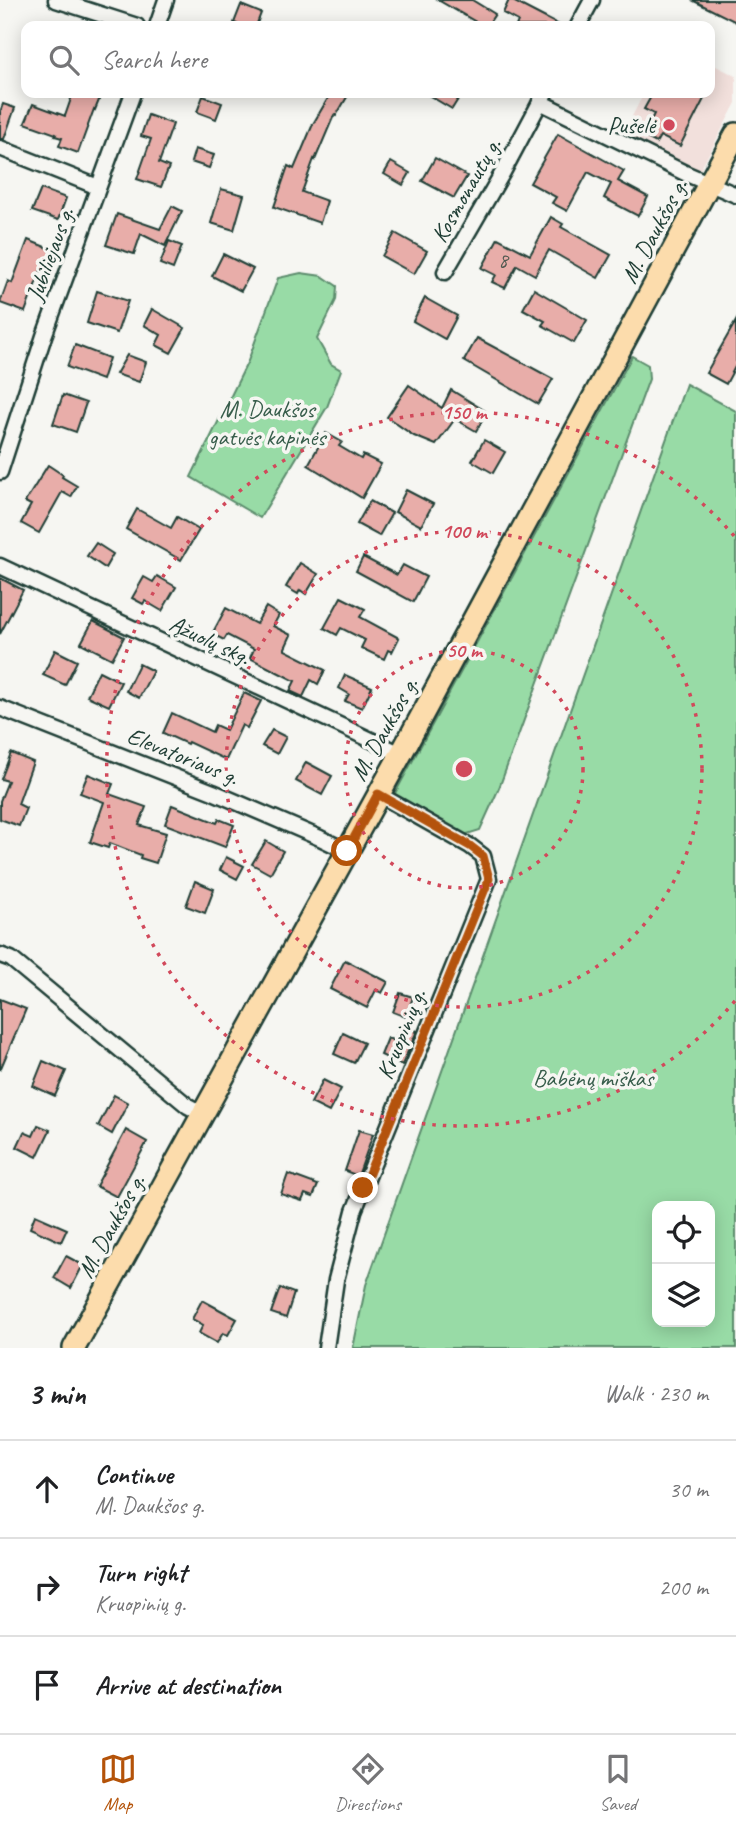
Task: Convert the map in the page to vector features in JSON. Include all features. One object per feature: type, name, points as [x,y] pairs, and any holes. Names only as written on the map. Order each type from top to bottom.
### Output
[{"type":"main road","name":"M. Daukšos g.","points":[[74,1348],[401,754],[736,134]]},
{"type":"street","points":[[56,0],[121,21]]},
{"type":"street","points":[[159,21],[166,0]]},
{"type":"street","points":[[581,21],[592,0]]},
{"type":"street","name":"Jubiliejaus g.","points":[[0,472],[44,336],[130,98]]},
{"type":"street","name":"Kosmonautų g.","points":[[446,272],[542,98]]},
{"type":"street","points":[[545,98],[709,184],[736,195]]},
{"type":"street","points":[[0,148],[98,187]]},
{"type":"street","name":"Ąžuolų skg.","points":[[0,566],[401,754]]},
{"type":"street","name":"Elevatoriaus g.","points":[[0,708],[213,792],[347,851]]},
{"type":"street","name":"Kruopinių g.","points":[[326,1348],[335,1280],[354,1211],[489,879],[483,856],[470,846],[378,794]]},
{"type":"street","points":[[0,955],[10,959],[188,1106],[203,1114]]},
{"type":"shaded area","points":[[715,66],[736,76],[736,103],[698,174],[622,136],[641,98],[715,98]]},
{"type":"green space","name":"M. Daukšos gatvės kapinės","points":[[301,273],[322,276],[337,286],[336,300],[317,339],[331,364],[341,370],[327,407],[260,518],[191,477],[248,361],[278,278]]},
{"type":"green space","points":[[632,356],[648,365],[649,379],[499,788],[480,830],[464,835],[393,797]]},
{"type":"green space","name":"Babėnų miškas","points":[[686,384],[736,411],[736,1348],[353,1348],[366,1285]]},
{"type":"building","points":[[438,0],[472,0],[495,14],[490,21],[474,21]]},
{"type":"building","points":[[511,0],[551,21],[518,21],[503,13]]},
{"type":"building","points":[[692,0],[736,0],[736,22]]},
{"type":"building","points":[[241,5],[261,13],[258,21],[235,21]]},
{"type":"building","points":[[71,98],[100,98],[78,153],[59,146],[62,138],[55,136],[56,134],[25,123],[33,104],[65,116]]},
{"type":"building","points":[[202,98],[222,103],[216,119],[197,112]]},
{"type":"building","points":[[328,98],[346,98],[336,116],[334,115],[302,192],[327,201],[320,223],[274,207],[288,166],[294,169],[313,124]]},
{"type":"building","points":[[433,98],[459,98],[452,109]]},
{"type":"building","name":"Pušelė","points":[[650,98],[704,98],[680,146],[660,136],[656,143],[643,136],[654,114],[644,109]]},
{"type":"building","points":[[3,104],[15,108],[4,139],[0,139],[0,112]]},
{"type":"building","points":[[148,115],[173,124],[159,163],[169,167],[161,187],[137,179],[151,139],[141,136]]},
{"type":"building","points":[[558,134],[624,171],[618,181],[648,197],[638,216],[604,198],[611,184],[588,172],[567,211],[552,203],[556,197],[530,183]]},
{"type":"building","points":[[195,149],[214,155],[209,168],[191,162]]},
{"type":"building","points":[[435,158],[467,176],[454,198],[422,181]]},
{"type":"building","points":[[391,162],[410,173],[403,185],[384,174]]},
{"type":"building","points":[[41,189],[66,198],[58,220],[32,211]]},
{"type":"building","points":[[221,189],[244,195],[234,230],[211,223]]},
{"type":"building","points":[[172,206],[182,211],[165,246],[141,234],[134,254],[106,245],[117,214],[160,229]]},
{"type":"building","points":[[551,217],[563,224],[561,227],[611,255],[598,278],[549,250],[535,275],[517,265],[505,288],[492,282],[496,275],[482,268],[498,238],[530,255]]},
{"type":"building","points":[[395,233],[427,251],[414,274],[382,256]]},
{"type":"building","points":[[28,240],[53,250],[45,271],[41,270],[25,312],[0,303],[8,281],[12,283]]},
{"type":"building","points":[[169,241],[182,246],[173,269],[160,264]]},
{"type":"building","points":[[223,254],[253,269],[241,291],[212,276]]},
{"type":"building","points":[[534,289],[587,320],[574,343],[542,325],[545,321],[523,309]]},
{"type":"building","points":[[97,291],[128,301],[117,333],[87,323]]},
{"type":"building","points":[[425,298],[457,316],[445,339],[413,321]]},
{"type":"building","points":[[152,309],[185,328],[171,353],[156,345],[161,335],[144,325]]},
{"type":"building","points":[[736,321],[736,365],[726,384],[706,373]]},
{"type":"building","points":[[477,338],[553,379],[538,404],[464,361]]},
{"type":"building","points":[[75,345],[109,358],[102,380],[67,367]]},
{"type":"building","points":[[127,355],[146,362],[139,382],[116,374]]},
{"type":"building","points":[[409,385],[442,408],[451,390],[487,412],[476,431],[455,419],[436,445],[414,436],[387,417]]},
{"type":"building","points":[[63,395],[86,403],[76,432],[53,424]]},
{"type":"building","points":[[326,433],[342,442],[339,446],[361,459],[363,455],[381,464],[362,498],[308,465]]},
{"type":"building","points":[[484,440],[505,452],[493,473],[472,461]]},
{"type":"building","points":[[48,465],[77,486],[71,497],[62,492],[39,533],[21,523],[31,505],[25,502]]},
{"type":"building","points":[[406,490],[433,504],[421,526],[395,512]]},
{"type":"building","points":[[370,501],[392,513],[379,536],[357,524]]},
{"type":"building","points":[[137,509],[171,528],[177,517],[199,530],[181,560],[126,529]]},
{"type":"building","points":[[96,543],[113,554],[105,568],[87,556]]},
{"type":"building","points":[[363,557],[397,575],[403,565],[426,577],[413,602],[356,571]]},
{"type":"building","points":[[300,563],[318,574],[306,594],[300,590],[298,594],[286,587]]},
{"type":"building","points":[[157,576],[176,587],[162,611],[145,601],[143,604],[132,598],[144,577],[153,582]]},
{"type":"building","points":[[0,578],[23,590],[0,634]]},
{"type":"building","points":[[341,597],[365,609],[360,617],[399,638],[392,652],[388,650],[384,659],[361,648],[365,640],[341,628],[337,635],[324,628]]},
{"type":"building","points":[[266,607],[279,615],[273,626],[291,635],[285,650],[325,670],[318,684],[311,680],[303,697],[290,691],[295,681],[250,658],[254,649],[227,635],[224,640],[212,634],[226,608],[256,624]]},
{"type":"building","points":[[93,621],[124,637],[112,659],[81,643]]},
{"type":"building","points":[[55,650],[77,661],[65,685],[43,675]]},
{"type":"building","points":[[139,664],[153,671],[139,698],[126,691]]},
{"type":"building","points":[[99,671],[121,682],[109,706],[87,696]]},
{"type":"building","points":[[345,675],[372,687],[362,708],[345,701],[349,694],[339,688]]},
{"type":"building","points":[[244,693],[261,701],[247,728],[242,725],[226,760],[163,733],[172,713],[212,732],[215,725],[226,730]]},
{"type":"building","points":[[272,730],[286,737],[277,754],[262,746]]},
{"type":"building","points":[[11,753],[33,762],[18,804],[26,808],[19,826],[0,819],[0,801],[8,781],[1,779]]},
{"type":"building","points":[[306,762],[332,776],[322,795],[296,781]]},
{"type":"building","points":[[88,774],[113,784],[109,794],[146,807],[139,825],[166,833],[156,863],[110,843],[108,848],[90,842],[104,802],[80,793]]},
{"type":"building","points":[[172,805],[217,823],[219,819],[234,825],[225,847],[165,824]]},
{"type":"building","points":[[266,841],[283,851],[270,874],[252,864]]},
{"type":"building","points":[[226,857],[244,866],[237,879],[220,870]]},
{"type":"building","points":[[195,881],[214,889],[205,913],[186,906]]},
{"type":"building","points":[[345,960],[388,982],[382,993],[376,990],[367,1008],[330,989]]},
{"type":"building","points":[[400,993],[413,997],[406,1017],[393,1012]]},
{"type":"building","points":[[0,999],[26,1009],[0,1070]]},
{"type":"building","points":[[402,1024],[417,1031],[402,1065],[381,1055],[388,1038],[394,1041]]},
{"type":"building","points":[[343,1033],[364,1043],[354,1063],[334,1054]]},
{"type":"building","points":[[43,1061],[66,1071],[55,1096],[33,1086]]},
{"type":"building","points":[[323,1080],[341,1089],[329,1112],[311,1103]]},
{"type":"building","points":[[114,1095],[128,1103],[112,1134],[98,1126]]},
{"type":"building","points":[[38,1125],[50,1130],[37,1157],[17,1147],[24,1132],[33,1136]]},
{"type":"building","points":[[126,1130],[147,1142],[117,1197],[96,1186]]},
{"type":"building","points":[[359,1130],[373,1134],[358,1176],[345,1171]]},
{"type":"building","points":[[288,1174],[318,1185],[313,1197],[305,1194],[302,1201],[281,1194]]},
{"type":"building","points":[[35,1215],[67,1229],[61,1242],[30,1228]]},
{"type":"building","points":[[66,1256],[83,1265],[71,1288],[54,1278]]},
{"type":"building","points":[[280,1288],[294,1293],[286,1318],[271,1313]]},
{"type":"building","points":[[202,1300],[237,1319],[228,1335],[223,1333],[217,1343],[199,1333],[203,1325],[192,1319]]},
{"type":"place","name":"Pušelė","points":[[669,125]]},
{"type":"route","points":[[347,851],[378,794],[470,846],[483,856],[489,879],[363,1188]]}]
